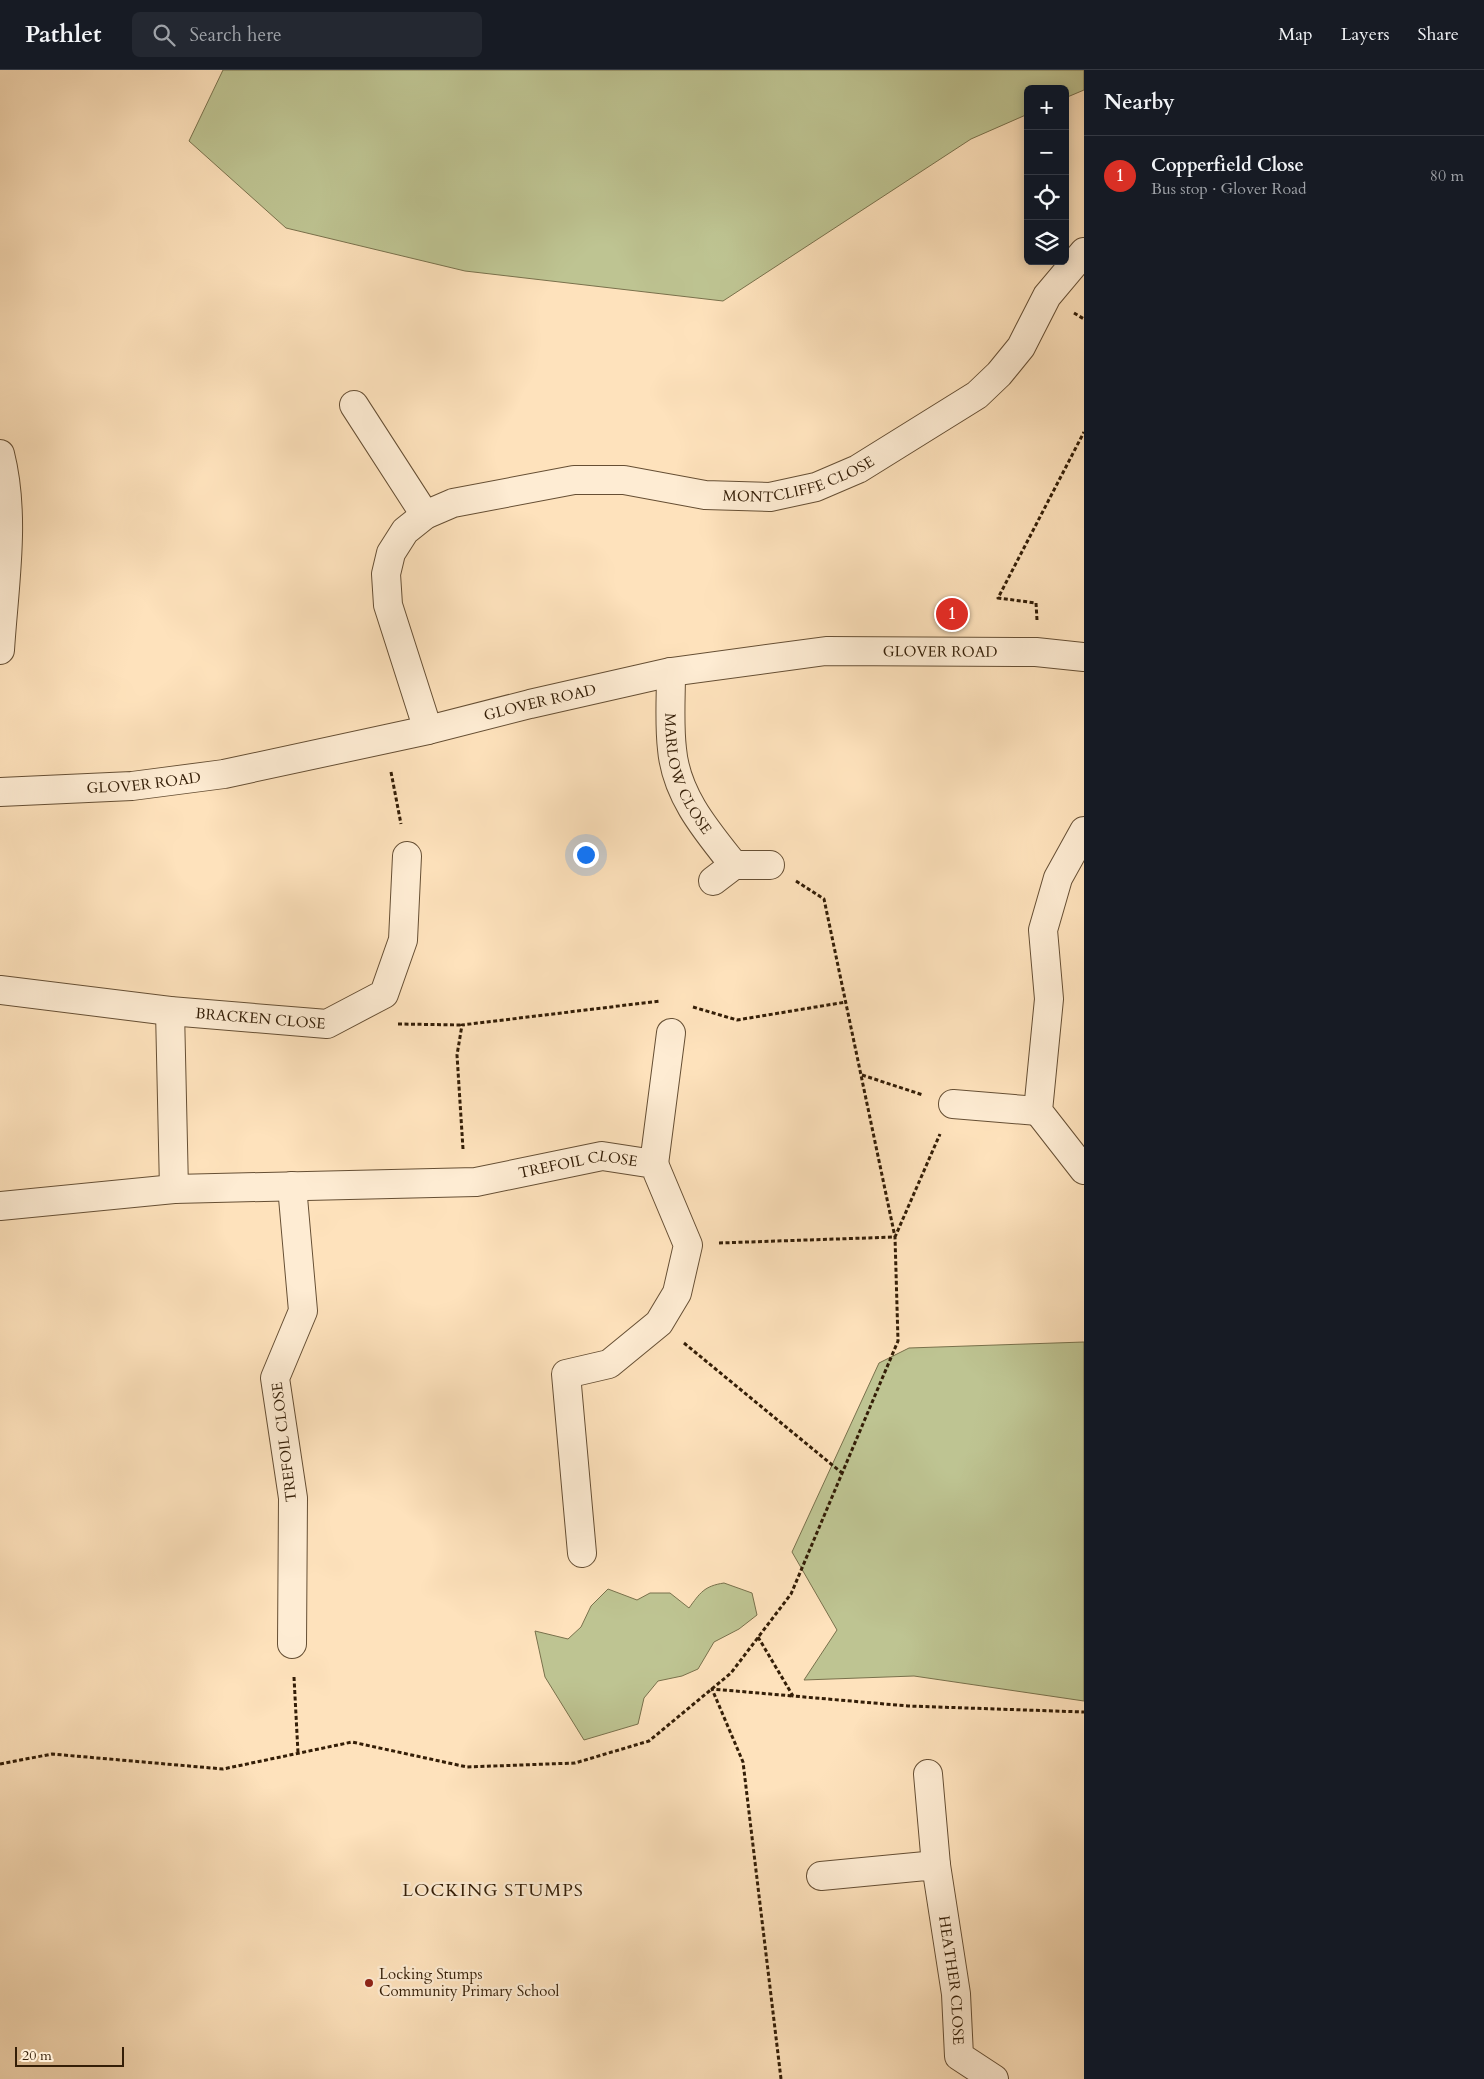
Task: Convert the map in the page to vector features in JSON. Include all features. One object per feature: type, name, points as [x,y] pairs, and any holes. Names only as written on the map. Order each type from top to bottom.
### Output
[{"type":"street","name":"MONTCLIFFE CLOSE","points":[[428,730],[388,606],[386,574],[391,554],[405,531],[425,515],[453,503],[574,480],[624,480],[705,495],[770,498],[816,488],[858,469],[977,395],[999,374],[1021,347],[1047,296],[1084,252]]},
{"type":"street","points":[[354,405],[425,515]]},
{"type":"street","points":[[0,454],[4,471],[8,534],[0,650]]},
{"type":"street","name":"GLOVER ROAD","points":[[0,792],[132,786],[224,774],[428,730],[530,704],[671,672],[826,651],[1036,652],[1084,657]]},
{"type":"street","name":"MARLOW CLOSE","points":[[671,672],[672,750],[678,776],[686,798],[696,815],[734,865]]},
{"type":"street","points":[[1084,831],[1058,878],[1043,930],[1049,999],[1038,1111],[1084,1170]]},
{"type":"street","name":"BRACKEN CLOSE","points":[[0,990],[170,1011],[327,1024],[384,994],[403,940],[407,856]]},
{"type":"street","points":[[713,881],[734,865],[770,865]]},
{"type":"street","points":[[170,1011],[174,1189]]},
{"type":"street","name":"TREFOIL CLOSE","points":[[672,1033],[654,1164],[688,1244]]},
{"type":"street","points":[[953,1104],[1038,1111]]},
{"type":"street","name":"TREFOIL CLOSE","points":[[0,1206],[174,1189],[476,1182],[602,1156],[654,1164]]},
{"type":"street","name":"TREFOIL CLOSE","points":[[292,1186],[303,1311],[275,1378],[292,1498],[292,1644]]},
{"type":"street","points":[[582,1554],[566,1374],[609,1364],[660,1323],[677,1292],[688,1244]]},
{"type":"street","name":"HEATHER CLOSE","points":[[928,1774],[936,1865],[956,1994],[959,2056],[994,2079]]},
{"type":"street","points":[[821,1876],[936,1865]]},
{"type":"path","points":[[1038,624],[1036,603],[998,598],[1084,432]]},
{"type":"path","points":[[385,739],[407,856]]},
{"type":"path","points":[[0,1764],[52,1754],[223,1769],[352,1742],[467,1766],[575,1763],[649,1741],[731,1673],[791,1594],[898,1341],[895,1237],[824,899],[770,865]]},
{"type":"path","points":[[466,1182],[457,1055],[462,1025],[668,1000]]},
{"type":"path","points":[[685,1005],[737,1020],[846,1002]]},
{"type":"path","points":[[861,1075],[953,1104],[895,1237]]},
{"type":"path","points":[[688,1244],[895,1237]]},
{"type":"path","points":[[660,1323],[842,1473]]},
{"type":"path","points":[[758,1637],[793,1696]]},
{"type":"path","points":[[292,1644],[298,1753]]},
{"type":"path","points":[[712,1689],[908,1706],[1084,1712]]},
{"type":"path","points":[[712,1689],[743,1762],[781,2079]]},
{"type":"green space","points":[[223,70],[1084,70],[1084,90],[1069,96],[1069,85],[1024,85],[1024,116],[971,139],[723,301],[465,271],[286,228],[189,141]]},
{"type":"green space","points":[[1084,1342],[1084,1701],[914,1676],[804,1680],[837,1630],[792,1552],[879,1363],[909,1348]]},
{"type":"green space","points":[[724,1583],[752,1593],[757,1615],[739,1629],[714,1642],[698,1669],[682,1676],[658,1681],[644,1698],[638,1724],[584,1740],[545,1677],[535,1631],[568,1639],[581,1627],[591,1606],[608,1589],[637,1600],[650,1593],[670,1593],[689,1608],[707,1588]]},
{"type":"place","name":"Copperfield Close","points":[[952,614]]},
{"type":"place","name":"Locking Stumps Community Primary School","points":[[369,1983]]},
{"type":"district","name":"LOCKING STUMPS","points":[[493,1890]]}]
